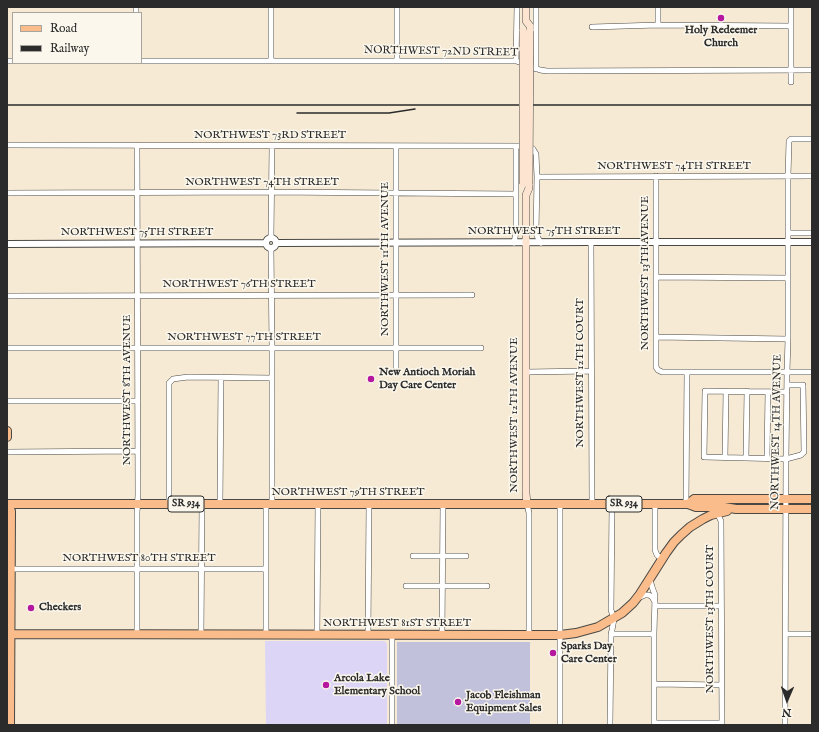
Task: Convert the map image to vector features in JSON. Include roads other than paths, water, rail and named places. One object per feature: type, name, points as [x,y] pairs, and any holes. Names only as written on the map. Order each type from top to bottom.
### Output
[{"type":"main road","name":"NORTHWEST 12TH AVENUE","points":[[526,7],[526,21],[524,26],[527,31],[526,184],[523,188],[526,195],[527,504]]},
{"type":"main road","points":[[7,431],[7,437]]},
{"type":"main road","name":"NORTHWEST 79TH STREET","points":[[687,504],[694,499],[812,499]]},
{"type":"main road","name":"NORTHWEST 79TH STREET","points":[[7,504],[687,504],[696,507],[724,507],[736,509],[812,509]]},
{"type":"main road","points":[[7,504],[11,512],[9,634],[10,725]]},
{"type":"main road","name":"NORTHWEST 81ST STREET","points":[[9,634],[560,635],[576,633],[598,627],[614,619],[626,610],[650,579],[674,542],[686,531],[698,522],[717,513],[736,509]]},
{"type":"street","points":[[271,7],[271,61]]},
{"type":"street","points":[[397,7],[397,61]]},
{"type":"street","points":[[516,61],[517,7]]},
{"type":"street","points":[[536,7],[536,69]]},
{"type":"street","points":[[658,7],[658,25]]},
{"type":"street","points":[[791,7],[791,82]]},
{"type":"street","points":[[592,27],[658,25],[791,26]]},
{"type":"street","name":"NORTHWEST 72ND STREET","points":[[142,61],[516,61],[536,69],[547,71],[812,70]]},
{"type":"street","name":"NORTHWEST 14TH AVENUE","points":[[785,725],[788,339],[787,242],[789,141],[791,139],[812,139]]},
{"type":"street","name":"NORTHWEST 73RD STREET","points":[[7,145],[528,146],[533,149],[536,154],[537,177]]},
{"type":"street","name":"NORTHWEST 8TH AVENUE","points":[[137,145],[137,635]]},
{"type":"street","points":[[271,248],[267,246],[266,243],[271,238],[272,146]]},
{"type":"street","name":"NORTHWEST 11TH AVENUE","points":[[396,146],[396,372]]},
{"type":"street","points":[[514,242],[516,232],[516,146]]},
{"type":"street","name":"NORTHWEST 13TH AVENUE","points":[[656,176],[656,367],[662,372],[687,372]]},
{"type":"street","name":"NORTHWEST 74TH STREET","points":[[537,177],[812,176]]},
{"type":"street","points":[[537,177],[536,233],[541,243]]},
{"type":"street","name":"NORTHWEST 74TH STREET","points":[[7,194],[271,192],[516,194]]},
{"type":"street","points":[[788,233],[812,233]]},
{"type":"street","points":[[271,238],[275,239],[277,243],[271,248]]},
{"type":"street","name":"NORTHWEST 12TH COURT","points":[[591,242],[592,504]]},
{"type":"street","name":"NORTHWEST 75TH STREET","points":[[277,243],[812,242]]},
{"type":"street","name":"NORTHWEST 75TH STREET","points":[[7,244],[266,243]]},
{"type":"street","points":[[266,635],[266,569],[272,378],[271,248]]},
{"type":"street","points":[[656,277],[788,278]]},
{"type":"street","name":"NORTHWEST 76TH STREET","points":[[7,296],[472,295]]},
{"type":"street","points":[[656,337],[788,339]]},
{"type":"street","name":"NORTHWEST 77TH STREET","points":[[7,348],[481,348]]},
{"type":"street","points":[[526,372],[591,371]]},
{"type":"street","points":[[687,504],[687,372],[812,372]]},
{"type":"street","points":[[220,504],[221,377]]},
{"type":"street","points":[[169,504],[169,384],[173,378],[272,378]]},
{"type":"street","points":[[787,385],[803,385],[804,452],[801,455],[786,459],[704,457],[705,390],[787,392]]},
{"type":"street","points":[[725,458],[726,391]]},
{"type":"street","points":[[746,458],[747,391]]},
{"type":"street","points":[[767,458],[768,392]]},
{"type":"street","points":[[7,401],[138,401]]},
{"type":"street","points":[[7,452],[138,451]]},
{"type":"street","points":[[202,504],[202,635]]},
{"type":"street","points":[[317,635],[318,504]]},
{"type":"street","points":[[368,635],[369,504]]},
{"type":"street","points":[[442,635],[443,504]]},
{"type":"street","name":"NORTHWEST 12TH AVENUE","points":[[527,504],[529,513],[529,635]]},
{"type":"street","points":[[560,504],[560,725]]},
{"type":"street","points":[[610,725],[611,634],[614,619],[611,610],[612,504]]},
{"type":"street","points":[[654,504],[655,550],[657,555],[662,559]]},
{"type":"street","name":"NORTHWEST 13TH COURT","points":[[717,513],[721,521],[722,724]]},
{"type":"street","points":[[413,556],[466,556]]},
{"type":"street","name":"NORTHWEST 80TH STREET","points":[[11,569],[266,569]]},
{"type":"street","points":[[650,579],[655,595],[654,724],[722,724]]},
{"type":"street","points":[[406,586],[487,586]]},
{"type":"street","points":[[636,598],[648,595],[652,597],[655,604]]},
{"type":"street","points":[[655,604],[721,606]]},
{"type":"street","points":[[598,627],[606,628],[611,634]]},
{"type":"street","points":[[611,634],[654,634]]},
{"type":"street","points":[[786,634],[812,634]]},
{"type":"street","points":[[392,635],[392,725]]},
{"type":"street","points":[[654,684],[722,685]]},
{"type":"railway","points":[[7,105],[812,105]]},
{"type":"railway","points":[[297,113],[389,113],[415,109]]},
{"type":"place","name":"Holy Redeemer Church","points":[[721,18]]},
{"type":"place","name":"New Antioch Moriah Day Care Center","points":[[371,379]]},
{"type":"place","name":"Checkers","points":[[31,608]]},
{"type":"place","name":"Sparks Day Care Center","points":[[553,653]]},
{"type":"place","name":"Arcola Lake Elementary School","points":[[326,685]]},
{"type":"place","name":"Jacob Fleishman Equipment Sales","points":[[458,702]]}]
